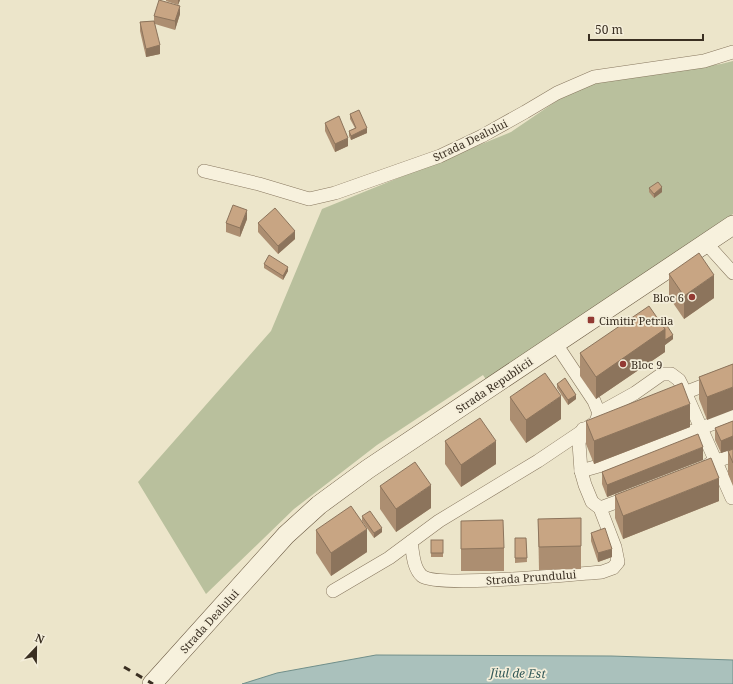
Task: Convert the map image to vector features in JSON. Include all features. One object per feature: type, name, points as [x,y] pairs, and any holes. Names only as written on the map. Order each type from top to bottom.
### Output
[{"type":"main road","name":"Strada Republicii","points":[[264,558],[300,521],[368,469],[733,225]]},
{"type":"main road","name":"Strada Dealului","points":[[152,684],[264,558]]},
{"type":"street","name":"Strada Dealului","points":[[204,171],[259,184],[309,199],[334,193],[440,156],[507,122],[557,93],[594,77],[704,61],[733,52]]},
{"type":"street","points":[[706,243],[733,273]]},
{"type":"street","points":[[556,344],[594,402],[597,418],[602,426],[609,423]]},
{"type":"street","points":[[333,591],[389,558],[439,521],[538,461],[597,418],[662,374],[671,374],[679,380],[732,498]]},
{"type":"street","points":[[665,400],[733,374]]},
{"type":"street","points":[[581,471],[602,465],[733,416]]},
{"type":"street","name":"Strada Prundului","points":[[411,542],[417,570],[423,577],[435,580],[498,580],[602,572],[613,568],[618,562],[615,547],[600,508],[592,502],[581,471],[579,443],[583,429]]},
{"type":"street","points":[[695,470],[733,455]]},
{"type":"street","points":[[600,508],[638,494]]},
{"type":"green space","points":[[733,61],[733,214],[487,381],[483,375],[377,445],[294,509],[206,594],[138,482],[271,331],[322,209],[511,132],[577,87],[612,78],[721,64]]},
{"type":"water","name":"Jiul de Est","points":[[376,655],[611,656],[733,660],[733,684],[242,684],[277,673]]},
{"type":"building","points":[[159,0],[180,6],[175,21],[154,16]]},
{"type":"building","points":[[154,21],[160,45],[146,49],[140,22]]},
{"type":"building","points":[[359,110],[367,128],[351,136],[349,131],[356,128],[350,114]]},
{"type":"building","points":[[339,116],[348,138],[335,144],[325,123]]},
{"type":"building","points":[[658,182],[662,187],[654,194],[649,188]]},
{"type":"building","points":[[233,205],[247,210],[240,228],[226,223]]},
{"type":"building","points":[[275,208],[295,231],[278,246],[258,223]]},
{"type":"building","points":[[699,253],[714,275],[684,296],[669,274]]},
{"type":"building","points":[[269,255],[288,267],[283,276],[264,264]]},
{"type":"building","points":[[649,306],[665,329],[596,377],[580,353]]},
{"type":"building","points":[[664,321],[673,335],[665,340],[665,329],[661,323]]},
{"type":"building","points":[[733,364],[733,387],[707,397],[699,377]]},
{"type":"building","points":[[545,373],[561,396],[526,420],[510,397]]},
{"type":"building","points":[[565,378],[576,395],[568,400],[557,384]]},
{"type":"building","points":[[682,383],[690,404],[594,441],[586,421]]},
{"type":"building","points":[[480,418],[496,441],[461,465],[445,441]]},
{"type":"building","points":[[733,421],[733,436],[721,441],[715,428]]},
{"type":"building","points":[[698,434],[703,447],[607,485],[602,472]]},
{"type":"building","points":[[733,449],[733,463],[728,451]]},
{"type":"building","points":[[711,458],[719,478],[623,516],[615,495]]},
{"type":"building","points":[[415,462],[431,485],[396,509],[380,486]]},
{"type":"building","points":[[351,506],[367,529],[331,553],[316,530]]},
{"type":"building","points":[[370,511],[382,528],[374,533],[362,516]]},
{"type":"building","points":[[581,518],[581,546],[539,547],[538,519]]},
{"type":"building","points":[[503,520],[504,548],[461,549],[461,521]]},
{"type":"building","points":[[605,528],[612,549],[598,553],[591,533]]},
{"type":"building","points":[[515,538],[526,538],[527,558],[515,558]]},
{"type":"building","points":[[431,540],[443,540],[443,553],[431,553]]},
{"type":"railway","points":[[124,667],[153,684]]},
{"type":"place","name":"Bloc 6","points":[[692,297]]},
{"type":"place","name":"Cimitir Petrila","points":[[591,320]]},
{"type":"place","name":"Bloc 9","points":[[623,364]]}]
